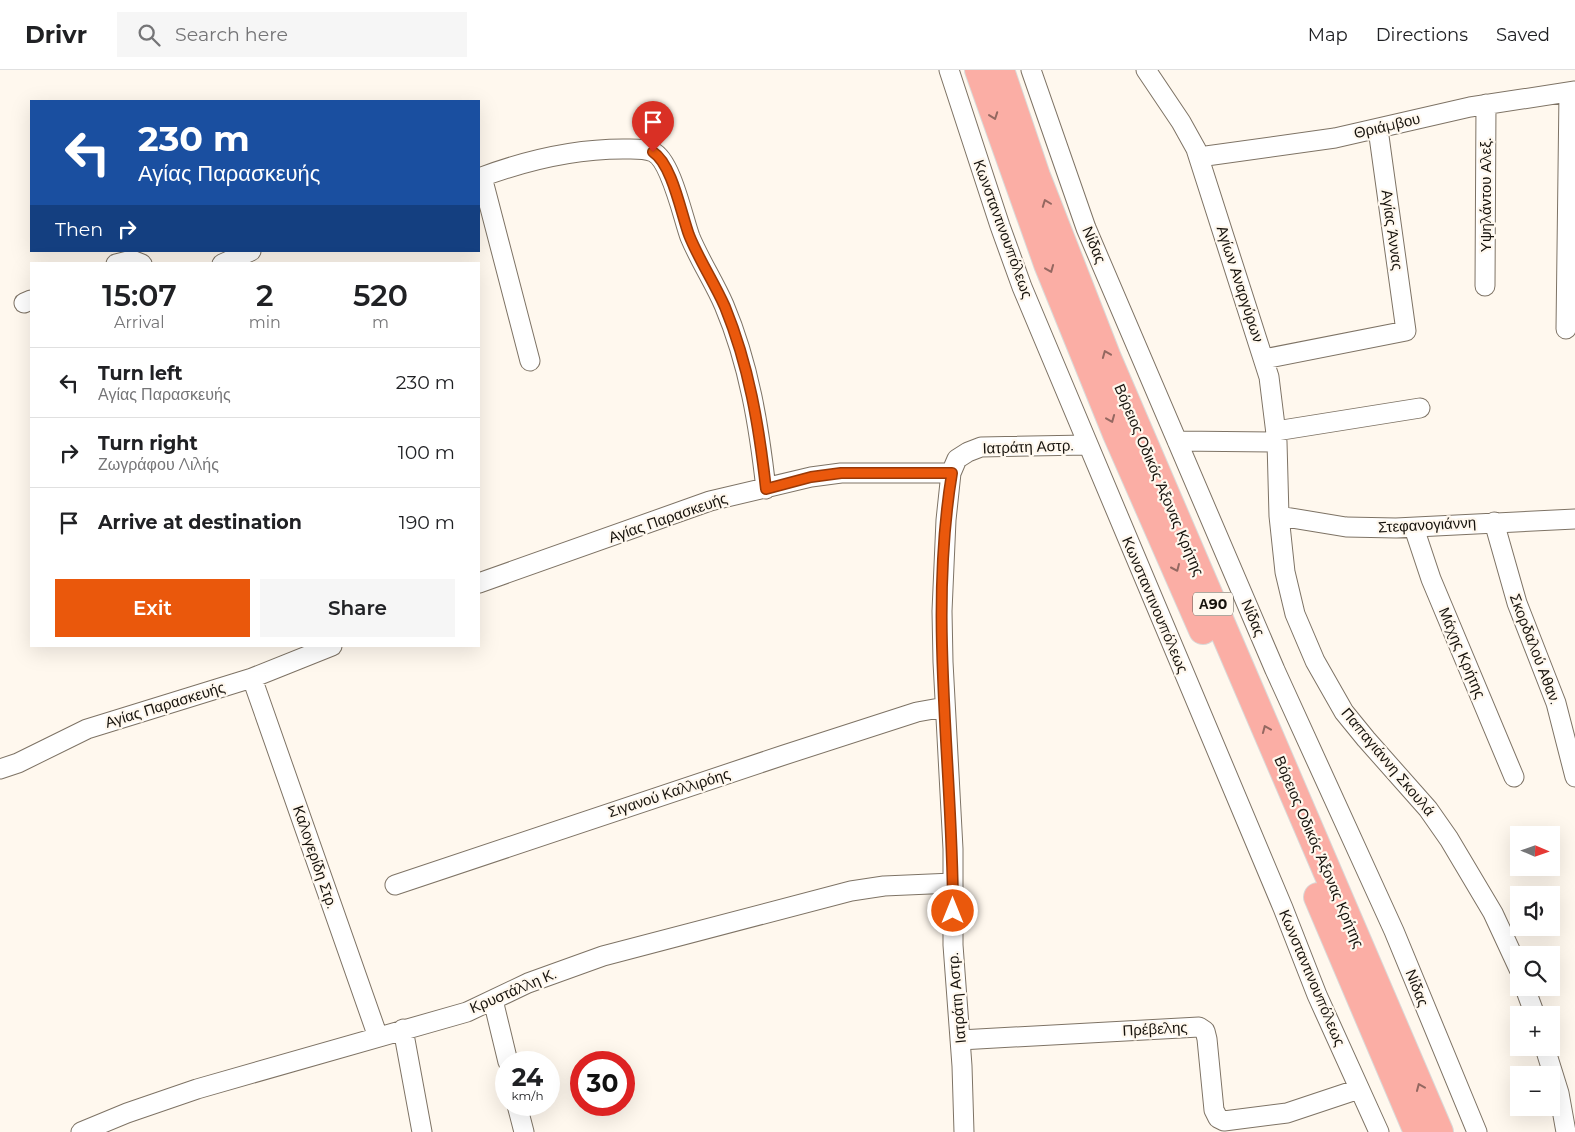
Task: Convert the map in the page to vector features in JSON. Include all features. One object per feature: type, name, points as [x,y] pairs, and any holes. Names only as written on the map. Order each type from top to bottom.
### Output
[{"type":"highway","name":"Βόρειος Οδικός Άξονας Κρήτης","points":[[979,70],[1048,264],[1117,434],[1251,739],[1418,1132]]},
{"type":"highway","name":"Βόρειος Οδικός Άξονας Κρήτης","points":[[1000,70],[1036,176],[1107,358],[1439,1132]]},
{"type":"street","name":"Κωνσταντινουπόλεως","points":[[949,70],[1022,287],[1283,908],[1317,995],[1379,1132]]},
{"type":"street","name":"Νίδας","points":[[1031,70],[1086,228],[1275,670],[1394,930],[1477,1132]]},
{"type":"street","name":"Αγίων Αναργύρων","points":[[1146,70],[1185,128],[1199,156],[1264,359],[1272,398],[1276,437],[1279,516]]},
{"type":"street","points":[[1566,330],[1572,92]]},
{"type":"street","name":"Θριάμβου","points":[[1199,156],[1327,139],[1486,104],[1572,92]]},
{"type":"street","name":"Υψηλάντου Αλεξ.","points":[[1485,286],[1486,104]]},
{"type":"street","name":"Αγίας Άννας","points":[[1264,359],[1406,331],[1378,129]]},
{"type":"street","points":[[530,361],[480,178],[540,160],[588,150],[642,149],[653,152],[659,156],[666,167],[690,238],[722,300],[737,338],[757,416],[766,489]]},
{"type":"street","points":[[228,262],[249,252]]},
{"type":"street","points":[[124,262],[132,260],[137,262]]},
{"type":"street","points":[[1177,441],[1276,437],[1420,408]]},
{"type":"street","name":"Ιατράτη Αστρ.","points":[[964,1132],[964,1090],[954,970],[953,883],[942,601],[946,520],[952,473],[957,459],[980,447],[1087,445]]},
{"type":"street","name":"Αγίας Παρασκευής","points":[[480,583],[710,501],[811,477],[841,473],[952,473]]},
{"type":"street","name":"Στεφανογιάννη","points":[[1279,516],[1346,527],[1414,528],[1494,522],[1575,519]]},
{"type":"street","name":"Παπαγιάννη Σκουλά","points":[[1279,516],[1289,592],[1295,614],[1315,661],[1333,694],[1349,717],[1443,830],[1493,913],[1510,950]]},
{"type":"street","name":"Σκορδαλού Αθαν.","points":[[1494,522],[1519,609],[1553,691],[1575,777]]},
{"type":"street","name":"Μάχης Κρήτης","points":[[1414,528],[1431,578],[1514,777]]},
{"type":"street","name":"Αγίας Παρασκευής","points":[[0,769],[87,729],[252,678],[330,647]]},
{"type":"street","name":"Καλογερίδη Στρ.","points":[[252,678],[378,1037]]},
{"type":"street","name":"Σιγανού Καλλιρόης","points":[[395,885],[784,755],[917,712],[945,707]]},
{"type":"street","name":"Κρυστάλλη Κ.","points":[[81,1132],[127,1113],[197,1090],[467,1012],[528,983],[603,956],[815,899],[884,886],[953,883]]},
{"type":"street","points":[[493,1000],[505,1051]]},
{"type":"street","name":"Πρέβελης","points":[[960,1040],[1203,1028],[1206,1034],[1214,1110],[1218,1118],[1224,1121],[1287,1113],[1360,1090]]},
{"type":"street","points":[[403,1030],[422,1132]]},
{"type":"street","points":[[1547,1056],[1559,1093],[1566,1132]]},
{"type":"street","points":[[520,1116],[524,1132]]},
{"type":"route","points":[[653,152],[659,156],[666,167],[690,238],[719,294],[737,338],[757,416],[766,489],[811,477],[841,473],[952,473],[946,520],[942,662],[952,823],[953,911]]}]
